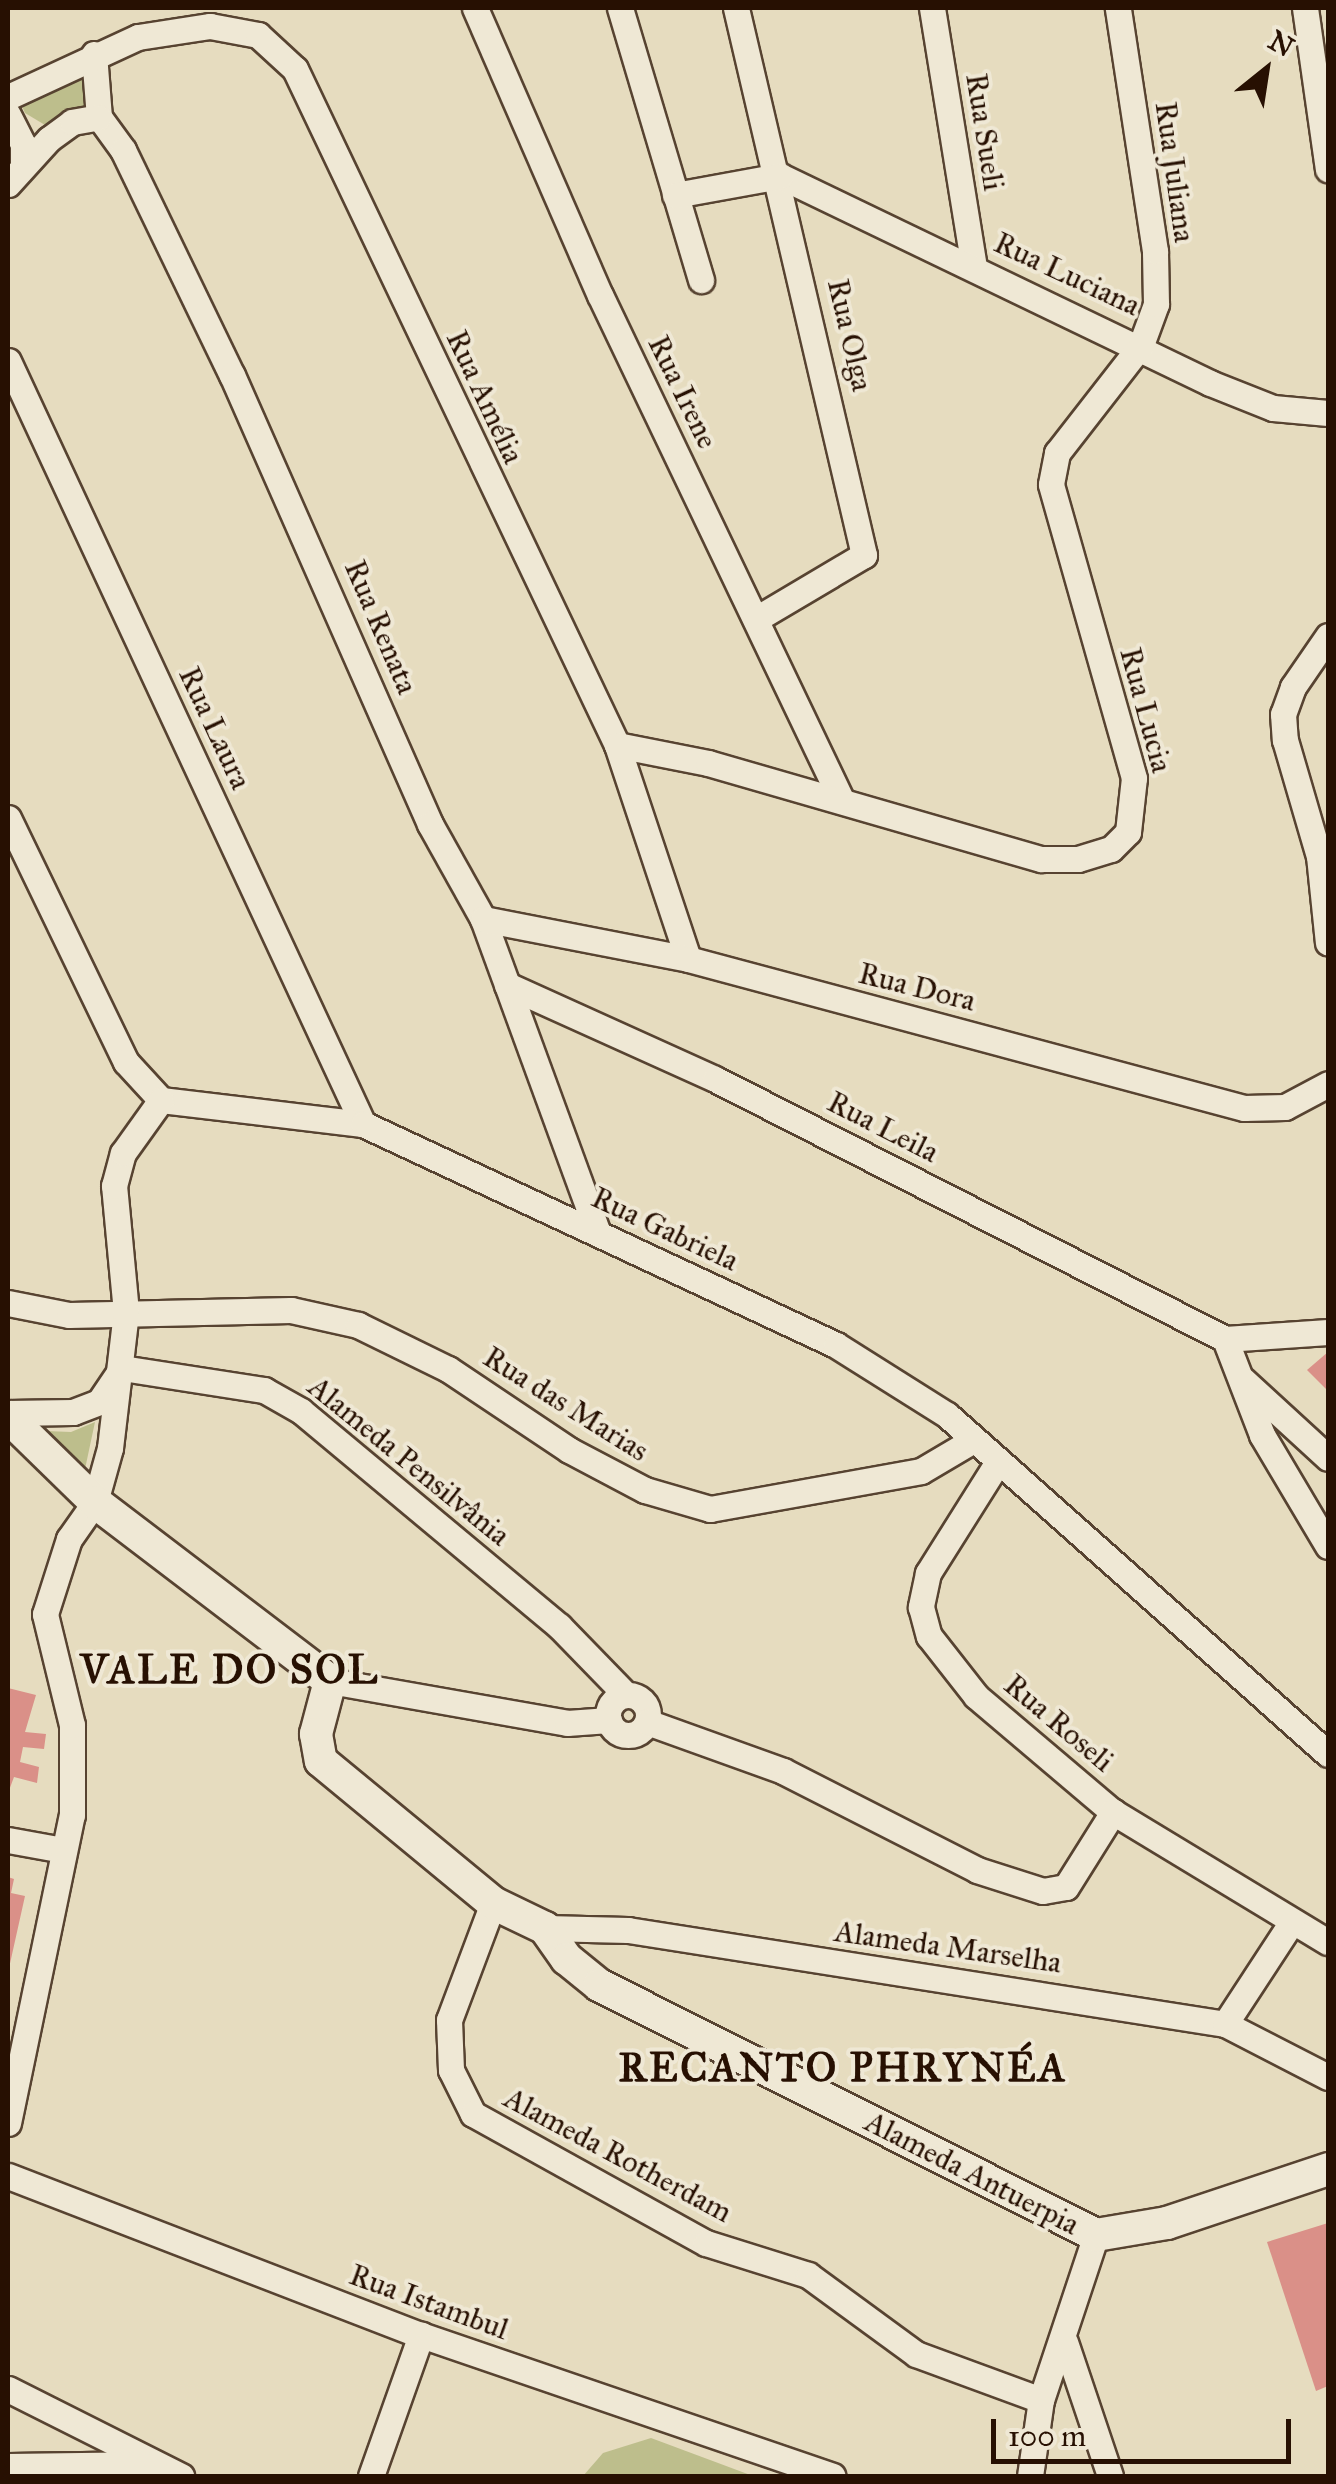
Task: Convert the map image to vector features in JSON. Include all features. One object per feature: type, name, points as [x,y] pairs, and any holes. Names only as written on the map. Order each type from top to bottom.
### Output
[{"type":"street","name":"Rua Irene","points":[[475,8],[600,295],[842,800]]},
{"type":"street","points":[[620,8],[700,280]]},
{"type":"street","name":"Rua Olga","points":[[736,8],[780,176],[864,555],[756,619]]},
{"type":"street","name":"Rua Sueli","points":[[932,8],[974,266]]},
{"type":"street","name":"Rua Juliana","points":[[1118,8],[1155,251],[1156,304],[1140,345]]},
{"type":"street","points":[[1305,8],[1328,170]]},
{"type":"street","name":"Rua Amélia","points":[[8,97],[94,54],[138,37],[210,26],[258,35],[295,69],[617,745],[688,959]]},
{"type":"street","name":"Rua Renata","points":[[94,54],[99,117],[123,150],[223,358],[430,824],[483,919],[598,1234]]},
{"type":"street","points":[[8,114],[23,144],[15,174]]},
{"type":"street","points":[[15,174],[72,122],[99,117]]},
{"type":"street","points":[[675,195],[780,176]]},
{"type":"street","name":"Rua Luciana","points":[[780,176],[1274,408],[1328,414]]},
{"type":"street","name":"Rua Lucia","points":[[617,745],[842,800],[1041,860],[1111,849],[1128,832],[1134,778],[1051,484],[1057,453],[1074,425],[1140,345]]},
{"type":"street","name":"Rua Laura","points":[[8,361],[363,1124]]},
{"type":"street","points":[[1328,636],[1292,687],[1283,714],[1324,853],[1328,943]]},
{"type":"street","points":[[8,818],[126,1062],[161,1100],[122,1153],[114,1186],[126,1312],[122,1368],[95,1502],[70,1539],[44,1614],[72,1725],[72,1814],[8,2124]]},
{"type":"street","name":"Rua Dora","points":[[483,919],[688,959],[1244,1108],[1285,1107],[1328,1084]]},
{"type":"street","name":"Rua Leila","points":[[507,984],[715,1079],[1224,1339]]},
{"type":"street","name":"Rua Gabriela","points":[[161,1100],[363,1124],[836,1346],[914,1391],[1328,1754]]},
{"type":"street","name":"Rua das Marias","points":[[8,1302],[69,1315],[291,1310],[358,1324],[448,1370],[569,1450],[644,1490],[710,1509],[937,1466],[970,1442]]},
{"type":"street","points":[[1328,1332],[1224,1339],[1262,1434],[1319,1502],[1328,1546]]},
{"type":"street","points":[[8,1415],[73,1412],[99,1402],[122,1368]]},
{"type":"street","name":"Alameda Pensilvânia","points":[[122,1368],[264,1390],[301,1411],[593,1655],[626,1696]]},
{"type":"street","points":[[1240,1376],[1328,1458]]},
{"type":"street","points":[[8,1415],[95,1502],[330,1681],[493,1712],[568,1722],[609,1720],[625,1735],[647,1722]]},
{"type":"street","name":"Rua Roseli","points":[[996,1464],[968,1501],[928,1573],[920,1607],[929,1636],[976,1696],[1113,1812],[1328,1942]]},
{"type":"street","points":[[937,1466],[963,1486],[968,1501]]},
{"type":"street","name":"Alameda Antuerpia","points":[[330,1681],[316,1734],[321,1761],[493,1903],[546,1928],[567,1959],[599,1985],[1096,2235],[1168,2223],[1328,2169]]},
{"type":"street","points":[[609,1720],[616,1700],[626,1696],[645,1705],[647,1722]]},
{"type":"street","points":[[647,1722],[783,1772],[977,1870],[1043,1890],[1057,1892],[1076,1876],[1113,1812]]},
{"type":"street","points":[[8,1840],[63,1850]]},
{"type":"street","name":"Alameda Rotherdam","points":[[493,1903],[449,2020],[451,2070],[473,2114],[706,2242],[808,2275],[916,2354],[1041,2400]]},
{"type":"street","points":[[1225,2024],[1292,1923]]},
{"type":"street","name":"Alameda Marselha","points":[[546,1928],[628,1930],[1225,2024],[1328,2076]]},
{"type":"street","name":"Rua Istambul","points":[[8,2176],[421,2335],[833,2476]]},
{"type":"street","points":[[1030,2476],[1041,2400],[1064,2342],[1096,2235]]},
{"type":"street","points":[[371,2476],[421,2335]]},
{"type":"street","points":[[1064,2342],[1110,2476]]},
{"type":"street","points":[[8,2389],[181,2476]]},
{"type":"street","points":[[8,2466],[154,2464]]},
{"type":"green space","points":[[83,74],[92,98],[85,106],[45,125],[25,113],[21,104]]},
{"type":"green space","points":[[95,1422],[85,1469],[46,1431],[71,1432]]},
{"type":"green space","points":[[651,2438],[753,2476],[583,2476],[603,2453]]},
{"type":"building","points":[[1328,1352],[1328,1391],[1307,1370]]},
{"type":"building","points":[[8,1688],[36,1695],[25,1732],[46,1734],[44,1749],[23,1747],[20,1762],[39,1767],[37,1783],[14,1777],[8,1793]]},
{"type":"building","points":[[8,1877],[14,1879],[11,1893],[25,1896],[9,1968]]},
{"type":"building","points":[[1328,2223],[1328,2386],[1316,2391],[1267,2242]]},
{"type":"district","name":"VALE DO SOL","points":[[230,1670]]},
{"type":"district","name":"RECANTO PHRYNÉA","points":[[843,2068]]}]
